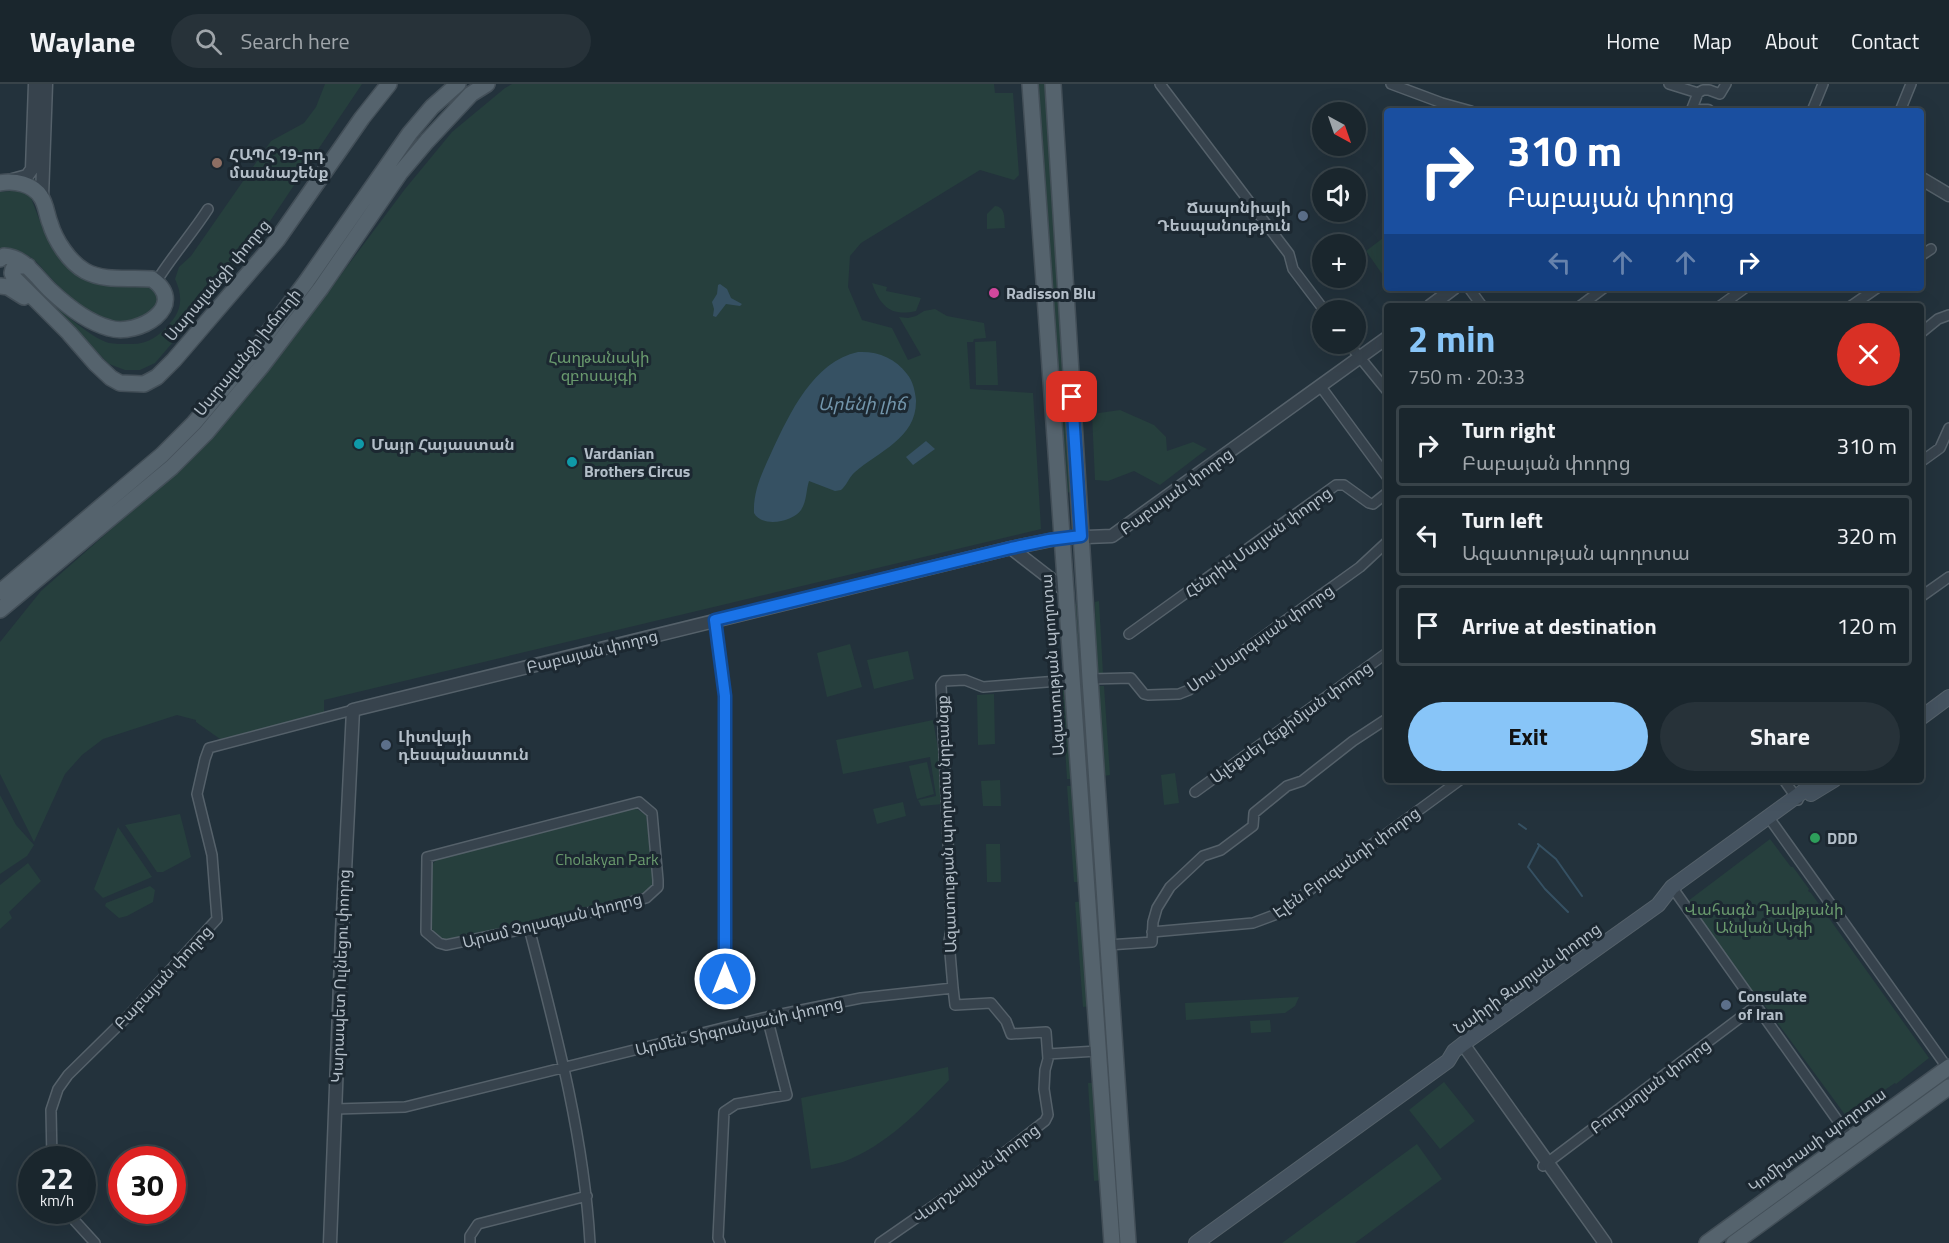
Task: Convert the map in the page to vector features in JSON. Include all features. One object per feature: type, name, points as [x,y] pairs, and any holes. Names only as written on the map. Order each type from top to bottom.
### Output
[{"type":"main road","name":"Սարալանջի փողոց","points":[[42,308],[111,378],[131,385],[144,384],[157,377],[277,240],[362,118],[389,84]]},
{"type":"main road","name":"Սարալանջի խճուղի","points":[[0,592],[162,455],[194,423],[249,358],[306,282],[410,133],[432,107],[464,88],[487,84]]},
{"type":"main road","name":"Ազատության պողոտա","points":[[1030,84],[1112,1243]]},
{"type":"main road","points":[[1053,84],[1128,1243]]},
{"type":"main road","name":"Սարալանջի խճուղի","points":[[0,610],[164,474],[206,433],[261,367],[321,288],[400,173],[427,141],[464,88]]},
{"type":"main road","points":[[0,259],[4,256],[12,257],[28,266],[70,307],[95,323],[116,330],[128,330],[146,324],[164,309],[166,299],[163,290],[152,279],[100,277],[75,264],[51,227],[42,197],[27,186],[4,182]]},
{"type":"main road","points":[[28,266],[19,266],[13,269],[12,273],[42,308]]},
{"type":"main road","points":[[0,286],[8,287],[42,308]]},
{"type":"main road","points":[[1924,708],[1949,690]]},
{"type":"main road","points":[[1924,716],[1949,697]]},
{"type":"main road","name":"Նաիրի Զարյան փողոց","points":[[1674,890],[1772,822],[1816,783]]},
{"type":"main road","name":"Նաիրի Զարյան փողոց","points":[[1196,1243],[1449,1061],[1460,1046],[1658,905],[1674,890],[1797,799],[1828,783]]},
{"type":"main road","name":"Կոմիտասի պողոտա","points":[[1707,1243],[1948,1068]]},
{"type":"main road","points":[[1734,1243],[1949,1087]]},
{"type":"main road","points":[[1109,1206],[1126,1204]]},
{"type":"street","points":[[4,182],[27,176],[32,169],[35,84]]},
{"type":"street","points":[[42,197],[46,84]]},
{"type":"street","points":[[1160,84],[1289,254],[1293,269],[1316,300]]},
{"type":"street","points":[[1391,84],[1460,108]]},
{"type":"street","points":[[1670,84],[1698,93]]},
{"type":"street","points":[[1693,108],[1698,93],[1708,90],[1720,94],[1726,84]]},
{"type":"street","points":[[1813,108],[1823,84]]},
{"type":"street","points":[[1901,108],[1911,84]]},
{"type":"street","points":[[1924,180],[1949,195]]},
{"type":"street","points":[[156,282],[208,209]]},
{"type":"street","points":[[1924,254],[1931,249]]},
{"type":"street","points":[[1434,303],[1450,291]]},
{"type":"street","points":[[1584,303],[1600,291]]},
{"type":"street","points":[[1724,303],[1741,291]]},
{"type":"street","points":[[1855,303],[1872,291]]},
{"type":"street","points":[[1924,330],[1938,319],[1949,315]]},
{"type":"street","name":"Բաբայան փողոց","points":[[52,1146],[51,1110],[58,1089],[68,1075],[129,1015],[217,919],[212,855],[197,794],[209,748],[353,710],[1011,548],[1061,538],[1112,536],[1384,340]]},
{"type":"street","points":[[1358,354],[1384,387]]},
{"type":"street","points":[[1321,387],[1384,473]]},
{"type":"street","points":[[1924,460],[1940,448],[1949,428]]},
{"type":"street","name":"Հենրիկ Մալյան փողոց","points":[[1129,634],[1335,486],[1344,485],[1373,504],[1384,495]]},
{"type":"street","name":"Սոս Սարգսյան փողոց","points":[[1090,679],[1131,678],[1144,694],[1148,695],[1184,693],[1360,567],[1384,545]]},
{"type":"street","points":[[1011,548],[1065,590]]},
{"type":"street","points":[[1924,595],[1949,577]]},
{"type":"street","points":[[715,620],[725,696],[725,979]]},
{"type":"street","name":"Ալեքսեյ Հեքիմյան փողոց","points":[[1195,792],[1384,655]]},
{"type":"street","name":"Ազատության պողոտա նրբանցք","points":[[953,988],[949,941],[951,930],[950,885],[942,682],[965,680],[983,687],[1071,680]]},
{"type":"street","name":"Կարապետ Ուլնեցու փողոց","points":[[330,1243],[353,710]]},
{"type":"street","points":[[1108,945],[1152,942],[1152,922],[1170,887],[1203,856],[1221,850],[1252,826],[1254,813],[1287,786],[1302,781],[1353,741],[1384,721]]},
{"type":"street","name":"Էլեն Բյուզանդի փողոց","points":[[1152,932],[1252,923],[1277,914],[1456,783]]},
{"type":"street","points":[[1786,783],[1797,799]]},
{"type":"street","name":"Արամ Չոլագյան փողոց","points":[[639,802],[651,813],[658,887],[646,898],[530,928],[446,945],[439,943],[426,932],[427,857],[639,802]]},
{"type":"street","points":[[1772,822],[1948,1068]]},
{"type":"street","points":[[1674,890],[1850,1138]]},
{"type":"street","points":[[530,928],[565,1067],[587,1196],[590,1243]]},
{"type":"street","points":[[953,988],[955,1005],[991,1004],[1006,1021],[1011,1034],[1046,1032],[1048,1054],[1097,1051]]},
{"type":"street","name":"Արմեն Տիգրանյանի փողոց","points":[[335,1108],[405,1107],[767,1017],[861,998],[953,988]]},
{"type":"street","name":"Բուդաղյան փողոց","points":[[1545,1164],[1757,1005]]},
{"type":"street","points":[[720,1242],[718,1238],[724,1112],[736,1104],[787,1095],[767,1017]]},
{"type":"street","points":[[1460,1046],[1605,1243]]},
{"type":"street","name":"Վարշավյան փողոց","points":[[880,1243],[928,1210],[1045,1121],[1048,1115],[1044,1089],[1048,1054]]},
{"type":"street","points":[[1545,1164],[1598,1243]]},
{"type":"street","points":[[470,1243],[470,1236],[478,1224],[587,1196]]},
{"type":"street","points":[[78,1224],[95,1243]]},
{"type":"green space","points":[[325,84],[362,84],[260,236],[155,363],[140,370],[125,370],[109,364],[44,298],[85,330],[109,343],[135,344],[157,336],[178,311],[180,296],[175,279],[179,267],[191,256],[271,141],[304,123],[316,107]]},
{"type":"green space","name":"Հաղթանակի զբոսայգի","points":[[512,84],[994,84],[995,93],[1013,93],[1019,175],[1014,180],[980,170],[861,243],[850,256],[848,287],[862,320],[892,328],[908,360],[921,355],[899,317],[908,318],[935,309],[947,316],[984,323],[986,338],[967,342],[970,389],[1033,393],[1041,529],[324,700],[324,714],[220,739],[196,720],[177,715],[103,739],[82,755],[65,774],[34,842],[0,774],[0,642],[41,591],[191,459],[277,360],[405,189],[452,132]]},
{"type":"green space","points":[[1037,84],[1047,84],[1073,492],[1063,493]]},
{"type":"green space","points":[[22,190],[31,198],[46,237],[69,265],[145,283],[158,298],[154,310],[148,315],[131,321],[108,323],[77,303],[31,257],[0,250],[0,192]]},
{"type":"green space","points":[[995,206],[1003,211],[1005,228],[987,229],[987,214]]},
{"type":"green space","points":[[1384,237],[1384,277],[1366,251]]},
{"type":"green space","points":[[872,283],[887,287],[886,291],[921,298],[916,311],[900,312],[888,308],[879,298]]},
{"type":"green space","points":[[996,341],[998,385],[976,385],[975,342]]},
{"type":"green space","points":[[1120,410],[1154,425],[1166,437],[1167,451],[1193,442],[1207,449],[1160,485],[1134,471],[1108,481],[1095,480],[1092,414]]},
{"type":"green space","points":[[1099,601],[1103,674],[1096,675],[1095,602]]},
{"type":"green space","points":[[1074,604],[1079,604],[1090,776],[1085,776]]},
{"type":"green space","points":[[850,644],[862,687],[827,697],[817,653]]},
{"type":"green space","points":[[908,651],[914,679],[874,689],[867,660]]},
{"type":"green space","points":[[1068,681],[1075,779],[1067,779],[1061,682]]},
{"type":"green space","points":[[1096,686],[1104,686],[1110,775],[1103,776]]},
{"type":"green space","points":[[994,694],[995,744],[978,745],[977,695]]},
{"type":"green space","points":[[933,720],[939,755],[943,804],[921,806],[918,800],[936,796],[930,757],[843,774],[836,740]]},
{"type":"green space","points":[[927,762],[934,794],[917,799],[909,766]]},
{"type":"green space","points":[[1175,773],[1179,803],[1164,805],[1161,775]]},
{"type":"green space","points":[[1000,780],[1001,806],[983,806],[981,781]]},
{"type":"green space","points":[[1067,786],[1075,786],[1082,882],[1074,882]]},
{"type":"green space","points":[[1086,791],[1092,791],[1107,1036],[1104,1036]]},
{"type":"green space","points":[[0,795],[16,825],[34,845],[27,856],[0,874]]},
{"type":"green space","points":[[903,802],[906,816],[877,824],[873,809]]},
{"type":"green space","name":"Cholakyan Park","points":[[635,808],[646,815],[654,884],[645,894],[444,942],[431,928],[430,867],[439,857]]},
{"type":"green space","points":[[180,814],[191,857],[163,872],[157,872],[125,825]]},
{"type":"green space","points":[[118,827],[152,877],[103,898],[94,889]]},
{"type":"green space","name":"Վահագն Դավթյանի Անվան Այգի","points":[[1770,839],[1809,889],[1808,891],[1929,1058],[1896,1084],[1846,1116],[1757,995],[1755,996],[1688,901]]},
{"type":"green space","points":[[986,844],[1000,844],[1001,882],[987,882]]},
{"type":"green space","points":[[28,863],[41,881],[9,912],[12,918],[0,929],[0,885]]},
{"type":"green space","points":[[150,886],[155,890],[153,902],[127,916],[119,918],[105,906],[106,903]]},
{"type":"green space","points":[[1084,901],[1092,1006],[1083,1007],[1075,902]]},
{"type":"green space","points":[[1299,997],[1295,1006],[1285,1013],[1186,1020],[1185,1003]]},
{"type":"green space","points":[[1270,1020],[1271,1032],[1251,1033],[1250,1021]]},
{"type":"green space","points":[[948,1067],[949,1080],[913,1116],[874,1147],[843,1162],[811,1169],[801,1098]]},
{"type":"green space","points":[[1444,1082],[1475,1121],[1440,1149],[1409,1110]]},
{"type":"green space","points":[[1088,1083],[1097,1083],[1103,1180],[1094,1181]]},
{"type":"green space","points":[[1417,1144],[1442,1179],[1355,1243],[1282,1243]]},
{"type":"water","points":[[720,284],[727,289],[731,298],[742,304],[740,306],[726,304],[716,317],[713,316],[712,302]]},
{"type":"water","name":"Արենի լիճ","points":[[858,352],[886,357],[902,368],[909,377],[916,400],[915,413],[910,424],[895,442],[855,472],[841,490],[835,491],[809,481],[804,503],[797,514],[778,522],[758,518],[754,513],[754,505],[759,481],[795,406],[805,391],[828,366]]},
{"type":"water","points":[[926,441],[935,449],[913,465],[906,457]]},
{"type":"waterway","points":[[1519,824],[1526,829]]},
{"type":"waterway","points":[[1538,844],[1556,859],[1582,896]]},
{"type":"waterway","points":[[1539,846],[1528,867],[1545,889],[1568,912]]},
{"type":"place","name":"ՀԱՊՀ 19-րդ մասնաշենք","points":[[217,163]]},
{"type":"place","name":"Ճապոնիայի Դեսպանություն","points":[[1303,216]]},
{"type":"place","name":"Radisson Blu","points":[[994,293]]},
{"type":"place","name":"Մայր Հայաստան","points":[[359,444]]},
{"type":"place","name":"Vardanian Brothers Circus","points":[[572,462]]},
{"type":"place","name":"Լիտվայի դեսպանատուն","points":[[386,745]]},
{"type":"place","name":"DDD","points":[[1815,838]]},
{"type":"place","name":"Consulate of Iran","points":[[1726,1005]]},
{"type":"route","points":[[725,979],[725,696],[715,620],[1011,548],[1081,536],[1072,397]]}]
